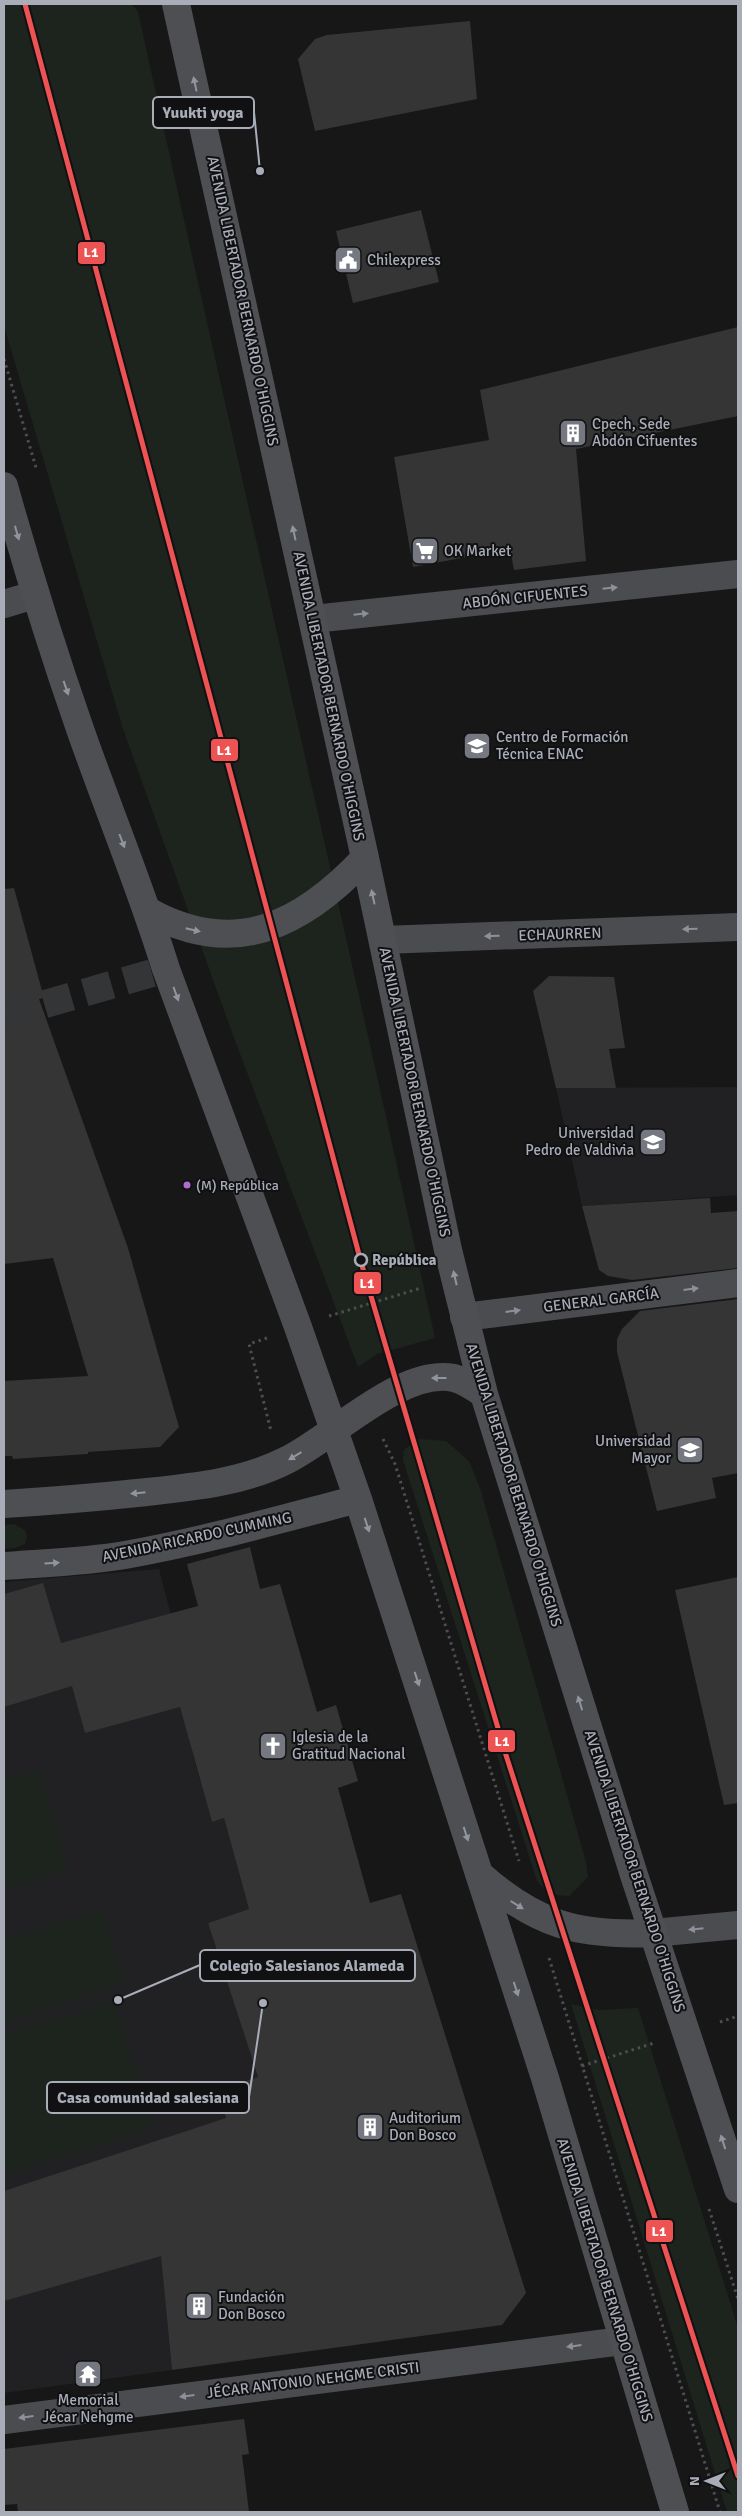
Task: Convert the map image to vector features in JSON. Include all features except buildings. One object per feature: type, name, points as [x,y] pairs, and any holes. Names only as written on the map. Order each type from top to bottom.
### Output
[{"type":"main road","name":"AVENIDA LIBERTADOR BERNARDO O'HIGGINS","points":[[176,4],[313,620],[464,1317],[484,1394],[653,1933],[688,2032],[738,2189]]},
{"type":"main road","name":"AVENIDA LIBERTADOR BERNARDO O'HIGGINS","points":[[4,486],[34,595],[80,731],[148,911],[166,969],[335,1428],[545,2078],[622,2341],[675,2512]]},
{"type":"main road","points":[[148,911],[168,923],[213,934],[236,935],[265,929],[292,919],[316,904],[340,884],[365,858]]},
{"type":"main road","points":[[4,1504],[97,1498],[219,1482],[243,1477],[288,1460],[382,1398],[415,1382],[430,1378],[454,1378],[471,1385],[484,1394]]},
{"type":"main road","name":"AVENIDA RICARDO CUMMING","points":[[4,1566],[87,1560],[125,1555],[237,1531],[358,1499]]},
{"type":"main road","points":[[479,1874],[503,1896],[530,1913],[560,1926],[587,1932],[653,1933]]},
{"type":"street","name":"ABDÓN CIFUENTES","points":[[313,620],[738,574]]},
{"type":"street","points":[[4,604],[34,595]]},
{"type":"street","name":"ECHAURREN","points":[[382,940],[738,927]]},
{"type":"street","name":"GENERAL GARCÍA","points":[[464,1317],[738,1283]]},
{"type":"street","points":[[653,1933],[738,1925]]},
{"type":"street","name":"JÉCAR ANTONIO NEHGME CRISTI","points":[[4,2420],[622,2341]]},
{"type":"path","points":[[545,2078],[738,2016]]},
{"type":"shaded area","points":[[4,4],[132,4],[138,12],[435,1338],[377,1354],[358,1367],[230,1027],[123,729],[4,326]]},
{"type":"shaded area","name":"Universidad Pedro de Valdivia","points":[[738,1087],[738,1195],[582,1206],[556,1088]]},
{"type":"shaded area","points":[[419,1439],[446,1441],[469,1461],[480,1488],[586,1862],[588,1877],[569,1896],[551,1893],[537,1881],[403,1460],[404,1450]]},
{"type":"shaded area","points":[[14,1524],[25,1530],[27,1536],[25,1544],[15,1548],[4,1549],[4,1525]]},
{"type":"shaded area","points":[[159,1569],[204,1743],[191,1748],[212,1822],[224,1818],[249,1909],[208,1923],[258,2077],[218,2090],[226,2118],[157,2208],[172,2370],[4,2393],[4,1582]]},
{"type":"shaded area","points":[[38,1770],[68,1870],[4,1890],[4,1780]]},
{"type":"shaded area","points":[[102,1909],[125,1983],[4,2021],[4,1940]]},
{"type":"shaded area","points":[[114,2001],[153,2128],[4,2174],[4,2035]]},
{"type":"shaded area","points":[[571,2004],[599,2010],[638,2008],[738,2328],[738,2512],[727,2512]]},
{"type":"tunnel","points":[[4,1016],[166,969]]},
{"type":"transit line","name":"L1","points":[[25,4],[361,1262],[505,1752],[738,2476]]},
{"type":"place","name":"Yuukti yoga","points":[[260,171]]},
{"type":"place","name":"Chilexpress","points":[[348,260]]},
{"type":"place","name":"Cpech, Sede Abdón Cifuentes","points":[[573,433]]},
{"type":"place","name":"OK Market","points":[[425,551]]},
{"type":"place","name":"Centro de Formación Técnica ENAC","points":[[477,746]]},
{"type":"place","name":"Universidad Pedro de Valdivia","points":[[653,1142]]},
{"type":"place","name":"(M) República","points":[[187,1185]]},
{"type":"place","name":"República","points":[[361,1260]]},
{"type":"place","name":"Universidad Mayor","points":[[690,1450]]},
{"type":"place","name":"Iglesia de la Gratitud Nacional","points":[[273,1746]]},
{"type":"place","name":"Colegio Salesianos Alameda","points":[[118,2000]]},
{"type":"place","name":"Casa comunidad salesiana","points":[[263,2003]]},
{"type":"place","name":"Auditorium Don Bosco","points":[[370,2127]]},
{"type":"place","name":"Fundación Don Bosco","points":[[199,2306]]},
{"type":"place","name":"Memorial Jécar Nehgme","points":[[88,2374]]}]
